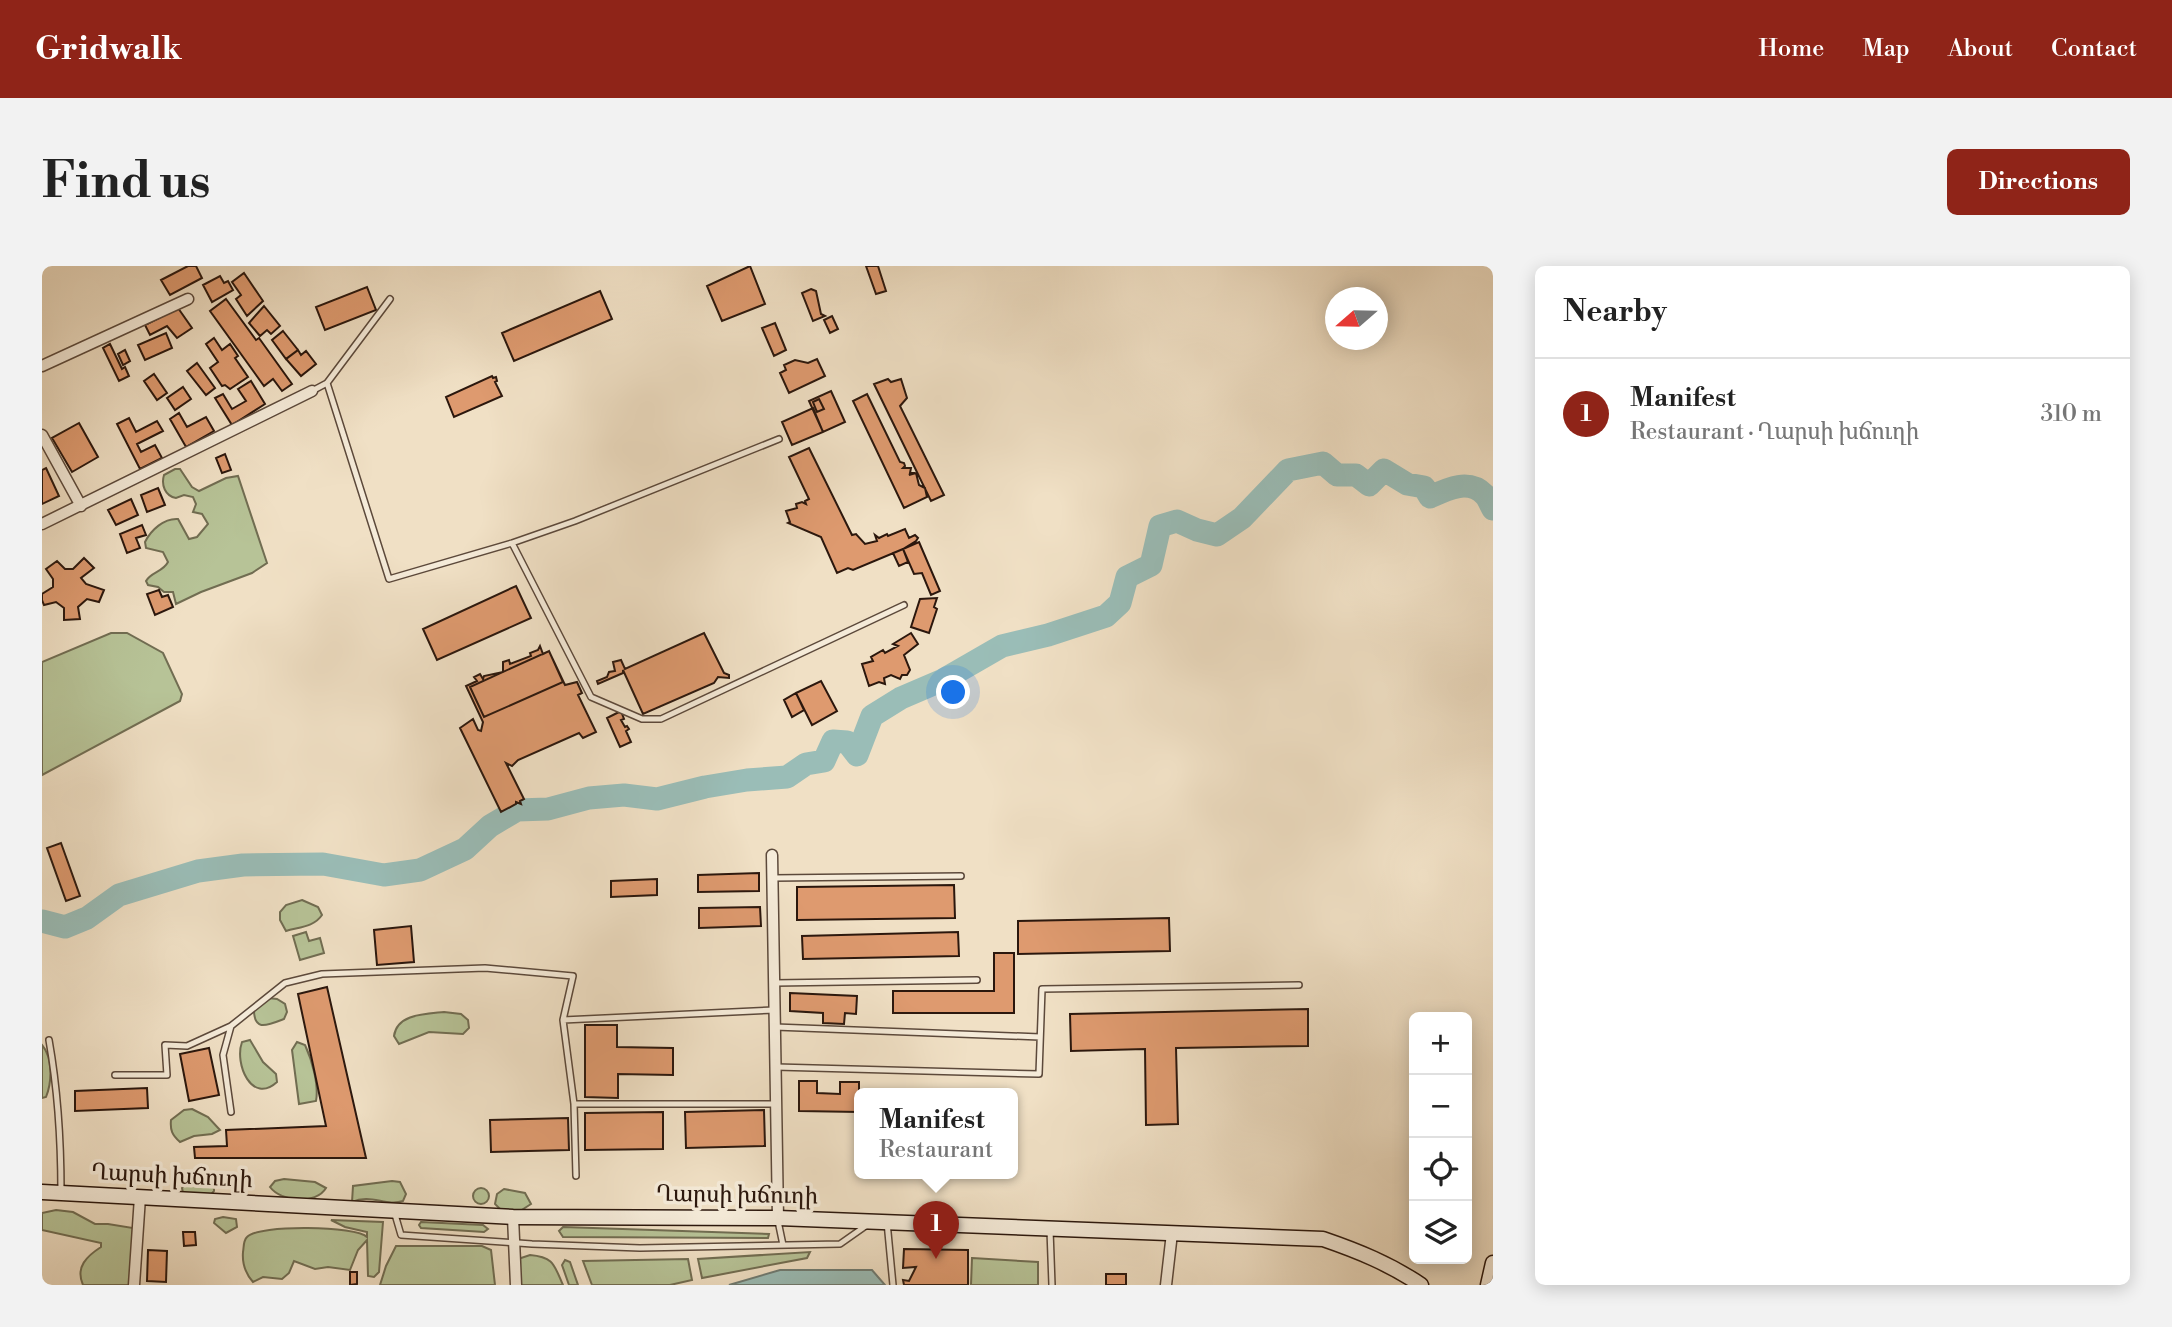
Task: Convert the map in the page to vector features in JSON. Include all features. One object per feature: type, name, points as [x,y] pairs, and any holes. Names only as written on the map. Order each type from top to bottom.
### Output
[{"type":"main road","name":"Ղարսի խճուղի","points":[[42,1192],[513,1217],[778,1218],[1323,1239],[1361,1251],[1400,1270],[1421,1285]]},
{"type":"main road","points":[[1488,1285],[1493,1263]]},
{"type":"street","points":[[42,366],[188,299]]},
{"type":"street","points":[[42,524],[312,391]]},
{"type":"street","points":[[42,435],[81,506]]},
{"type":"street","points":[[772,855],[778,1218]]},
{"type":"street","points":[[134,1285],[140,1197]]},
{"type":"street","points":[[513,1217],[516,1285]]},
{"type":"street","points":[[1166,1285],[1172,1233]]},
{"type":"lane","points":[[312,391],[327,383],[390,299]]},
{"type":"lane","points":[[327,383],[389,579],[512,543],[575,521],[779,439]]},
{"type":"lane","points":[[512,543],[591,696],[642,719],[661,719],[904,605]]},
{"type":"lane","points":[[773,878],[961,876]]},
{"type":"lane","points":[[115,1075],[167,1074],[165,1045],[187,1046],[231,1026],[285,983],[322,974],[485,968],[573,976],[563,1020],[574,1104],[576,1176]]},
{"type":"lane","points":[[775,983],[977,980]]},
{"type":"lane","points":[[776,1067],[1039,1074],[1042,989],[1299,985]]},
{"type":"lane","points":[[563,1020],[775,1010]]},
{"type":"lane","points":[[231,1026],[223,1055],[231,1112]]},
{"type":"lane","points":[[775,1027],[1040,1037]]},
{"type":"lane","points":[[49,1040],[57,1084],[61,1192]]},
{"type":"lane","points":[[574,1104],[777,1104]]},
{"type":"lane","points":[[394,1211],[401,1235],[558,1246],[640,1248],[840,1244],[879,1221],[892,1285]]},
{"type":"lane","points":[[778,1218],[783,1245]]},
{"type":"lane","points":[[1050,1227],[1052,1285]]},
{"type":"green space","points":[[180,469],[192,487],[199,491],[226,478],[238,476],[267,563],[252,573],[176,604],[173,592],[164,592],[158,587],[148,585],[146,581],[168,562],[163,552],[146,548],[145,542],[154,529],[168,520],[178,519],[189,539],[197,537],[208,524],[202,514],[193,512],[196,504],[193,497],[184,495],[176,498],[165,490],[164,475]]},
{"type":"green space","points":[[111,633],[127,633],[163,653],[182,694],[180,701],[42,775],[42,662]]},
{"type":"green space","points":[[302,900],[318,907],[322,915],[311,924],[286,931],[280,920],[280,912],[286,905]]},
{"type":"green space","points":[[306,932],[309,941],[320,938],[324,953],[300,960],[293,936]]},
{"type":"green space","points":[[268,998],[285,1004],[287,1012],[284,1019],[272,1024],[258,1024],[254,1007]]},
{"type":"green space","points":[[444,1012],[461,1014],[468,1020],[469,1028],[463,1034],[429,1032],[399,1044],[394,1036],[400,1023],[406,1019]]},
{"type":"green space","points":[[250,1040],[263,1062],[276,1074],[277,1082],[268,1088],[260,1089],[253,1085],[243,1070],[240,1051],[242,1042]]},
{"type":"green space","points":[[297,1042],[305,1045],[308,1051],[317,1088],[316,1101],[299,1104],[292,1050]]},
{"type":"green space","points":[[42,1045],[48,1056],[50,1077],[46,1097],[42,1098]]},
{"type":"green space","points":[[192,1109],[208,1117],[220,1130],[180,1142],[172,1132],[171,1120],[184,1110]]},
{"type":"green space","points":[[201,1177],[212,1182],[214,1191],[209,1197],[183,1193],[182,1188],[189,1180]]},
{"type":"green space","points":[[284,1179],[315,1182],[326,1188],[315,1197],[298,1200],[282,1196],[270,1187],[275,1181]]},
{"type":"green space","points":[[400,1182],[406,1194],[403,1201],[366,1199],[352,1202],[353,1186]]},
{"type":"green space","points":[[481,1188],[487,1190],[487,1202],[481,1204],[475,1202],[473,1196],[475,1190]]},
{"type":"green space","points":[[504,1189],[525,1193],[531,1204],[517,1213],[504,1213],[495,1204],[497,1194]]},
{"type":"green space","points":[[56,1210],[73,1212],[95,1224],[133,1228],[130,1285],[83,1285],[81,1267],[91,1254],[101,1247],[101,1243],[42,1230],[42,1213]]},
{"type":"green space","points":[[215,1219],[236,1219],[237,1227],[226,1233],[214,1223]]},
{"type":"green space","points":[[331,1220],[383,1222],[379,1272],[374,1277],[368,1276],[367,1240],[358,1250],[350,1270],[328,1267],[315,1269],[294,1261],[289,1273],[282,1279],[263,1277],[253,1282],[250,1279],[243,1260],[244,1242],[255,1233],[308,1228],[346,1231],[367,1237],[367,1232],[345,1227]]},
{"type":"green space","points":[[421,1222],[483,1225],[488,1229],[484,1232],[421,1228]]},
{"type":"green space","points":[[563,1227],[769,1234],[768,1238],[563,1237],[559,1231]]},
{"type":"green space","points":[[396,1246],[482,1246],[491,1250],[495,1285],[380,1285]]},
{"type":"green space","points":[[810,1252],[807,1258],[702,1278],[698,1259]]},
{"type":"green space","points":[[530,1255],[549,1260],[563,1285],[517,1285],[518,1259]]},
{"type":"green space","points":[[972,1258],[1038,1262],[1038,1285],[971,1285]]},
{"type":"green space","points":[[688,1259],[692,1280],[670,1285],[592,1285],[583,1261]]},
{"type":"green space","points":[[565,1260],[570,1262],[578,1285],[569,1285],[562,1265]]},
{"type":"water","points":[[780,1270],[872,1270],[885,1285],[729,1285]]},
{"type":"building","points":[[188,266],[196,266],[202,278],[170,295],[161,280]]},
{"type":"building","points":[[750,266],[765,304],[722,321],[707,286]]},
{"type":"building","points":[[866,266],[878,266],[886,291],[876,294]]},
{"type":"building","points":[[244,273],[263,301],[247,316],[236,299],[241,295],[232,282]]},
{"type":"building","points":[[220,276],[224,283],[228,281],[233,290],[212,302],[203,285]]},
{"type":"building","points":[[367,287],[376,310],[325,330],[316,307]]},
{"type":"building","points":[[811,289],[816,291],[821,314],[825,316],[813,321],[802,293]]},
{"type":"building","points":[[600,291],[612,319],[514,361],[502,333]]},
{"type":"building","points":[[226,299],[256,340],[259,338],[292,384],[282,391],[273,379],[264,386],[210,311]]},
{"type":"building","points":[[264,306],[280,326],[271,334],[267,330],[260,336],[249,323]]},
{"type":"building","points":[[178,308],[192,328],[177,338],[167,326],[150,335],[145,325]]},
{"type":"building","points":[[832,316],[838,329],[830,333],[824,320]]},
{"type":"building","points":[[775,323],[786,350],[774,356],[762,328]]},
{"type":"building","points":[[283,331],[298,350],[286,359],[272,340]]},
{"type":"building","points":[[166,333],[172,348],[145,360],[138,345]]},
{"type":"building","points":[[214,338],[222,350],[230,344],[238,356],[235,358],[248,377],[230,389],[222,386],[210,368],[218,362],[206,344]]},
{"type":"building","points":[[110,344],[122,369],[125,367],[129,376],[119,381],[103,348]]},
{"type":"building","points":[[125,350],[130,361],[123,365],[118,354]]},
{"type":"building","points":[[298,350],[301,355],[306,351],[316,364],[301,376],[286,359]]},
{"type":"building","points":[[817,359],[825,376],[789,393],[780,373],[786,370],[784,365],[795,360],[808,363]]},
{"type":"building","points":[[197,363],[215,388],[206,395],[187,371]]},
{"type":"building","points":[[154,374],[167,393],[157,400],[144,381]]},
{"type":"building","points":[[492,376],[496,377],[495,382],[502,396],[454,417],[446,397]]},
{"type":"building","points":[[888,379],[891,382],[901,379],[907,398],[900,406],[944,495],[931,501],[874,384]]},
{"type":"building","points":[[251,381],[265,404],[232,425],[215,398],[223,394],[232,409],[246,401],[238,389]]},
{"type":"building","points":[[183,387],[191,399],[175,410],[167,398]]},
{"type":"building","points":[[831,391],[845,422],[823,432],[809,401]]},
{"type":"building","points":[[867,394],[900,462],[904,463],[903,468],[911,468],[912,473],[909,475],[916,473],[919,485],[925,488],[927,497],[904,508],[853,401]]},
{"type":"building","points":[[819,399],[824,409],[817,412],[813,402]]},
{"type":"building","points":[[813,408],[823,432],[792,445],[782,422]]},
{"type":"building","points":[[179,413],[187,427],[206,417],[214,431],[186,447],[170,419]]},
{"type":"building","points":[[129,418],[136,432],[157,421],[163,431],[137,444],[141,452],[155,445],[162,458],[140,469],[117,424]]},
{"type":"building","points":[[79,423],[98,457],[72,472],[52,438]]},
{"type":"building","points":[[809,448],[852,535],[856,534],[865,544],[877,541],[875,535],[879,538],[905,529],[909,538],[915,535],[918,538],[916,541],[853,570],[848,568],[837,573],[821,537],[788,523],[790,522],[786,511],[797,508],[796,504],[806,504],[805,501],[809,499],[789,457]]},
{"type":"building","points":[[225,454],[231,470],[222,473],[216,458]]},
{"type":"building","points":[[46,468],[59,496],[42,504],[42,470]]},
{"type":"building","points":[[158,488],[165,505],[147,512],[141,495]]},
{"type":"building","points":[[131,499],[138,515],[116,525],[108,510]]},
{"type":"building","points":[[142,525],[146,535],[136,538],[140,548],[127,553],[120,534]]},
{"type":"building","points":[[919,542],[940,591],[931,595],[922,573],[914,574],[903,549]]},
{"type":"building","points":[[903,549],[908,562],[899,566],[893,553]]},
{"type":"building","points":[[84,558],[94,568],[81,578],[86,584],[104,590],[99,602],[87,599],[78,607],[80,619],[64,620],[64,608],[56,602],[44,605],[42,600],[42,594],[53,587],[53,579],[46,569],[57,561],[65,569],[73,569]]},
{"type":"building","points":[[516,586],[531,618],[437,660],[423,629]]},
{"type":"building","points":[[159,590],[162,597],[168,595],[173,607],[155,615],[147,594]]},
{"type":"building","points":[[937,598],[934,607],[937,609],[929,633],[911,627],[920,599]]},
{"type":"building","points":[[704,633],[729,678],[718,677],[714,683],[643,714],[623,670],[623,673],[598,684],[597,681],[615,671],[613,662],[621,660],[625,669]]},
{"type":"building","points":[[911,633],[918,644],[904,655],[910,670],[907,675],[902,675],[900,679],[891,675],[884,678],[885,684],[879,682],[869,686],[862,664],[873,661],[871,657],[883,650],[885,653],[898,646],[893,644]]},
{"type":"building","points":[[540,646],[543,654],[549,651],[565,685],[577,682],[582,693],[578,695],[596,732],[583,738],[579,733],[518,760],[512,766],[506,763],[524,799],[520,801],[521,804],[516,802],[501,812],[460,728],[473,719],[481,731],[483,722],[466,686],[477,681],[474,677],[480,674],[483,679],[484,676],[503,672],[503,662],[509,660],[510,664],[531,656],[530,653],[538,650]]},
{"type":"building","points":[[549,651],[563,682],[484,717],[470,687]]},
{"type":"building","points":[[821,681],[837,711],[812,725],[796,693]]},
{"type":"building","points":[[796,693],[804,710],[792,717],[784,700]]},
{"type":"building","points":[[621,711],[624,719],[621,720],[629,729],[626,731],[631,742],[620,747],[607,718]]},
{"type":"building","points":[[61,843],[80,896],[66,901],[47,848]]},
{"type":"building","points":[[759,873],[759,891],[698,892],[698,875]]},
{"type":"building","points":[[657,879],[657,895],[611,897],[611,881]]},
{"type":"building","points":[[954,885],[955,918],[797,920],[797,887]]},
{"type":"building","points":[[760,907],[761,926],[699,928],[699,908]]},
{"type":"building","points":[[1169,918],[1170,951],[1018,954],[1018,921]]},
{"type":"building","points":[[411,926],[414,962],[377,965],[374,930]]},
{"type":"building","points":[[958,932],[959,956],[803,959],[802,936]]},
{"type":"building","points":[[994,953],[1014,953],[1014,1013],[893,1013],[893,991],[994,991]]},
{"type":"building","points":[[327,987],[366,1158],[195,1158],[194,1147],[227,1146],[226,1130],[326,1126],[298,994]]},
{"type":"building","points":[[790,993],[857,996],[856,1014],[845,1013],[844,1024],[823,1023],[823,1013],[790,1011]]},
{"type":"building","points":[[1308,1009],[1308,1046],[1176,1048],[1178,1124],[1146,1125],[1145,1049],[1071,1051],[1070,1014]]},
{"type":"building","points":[[585,1025],[617,1025],[617,1047],[673,1048],[673,1075],[618,1074],[618,1098],[585,1097]]},
{"type":"building","points":[[209,1048],[219,1095],[189,1101],[180,1054]]},
{"type":"building","points":[[799,1081],[817,1081],[817,1093],[840,1094],[840,1082],[859,1082],[859,1088],[854,1088],[854,1112],[799,1111]]},
{"type":"building","points":[[147,1088],[148,1108],[75,1111],[75,1091]]},
{"type":"building","points":[[764,1110],[765,1146],[686,1148],[685,1112]]},
{"type":"building","points":[[663,1112],[663,1149],[585,1150],[585,1113]]},
{"type":"building","points":[[568,1118],[569,1150],[491,1152],[490,1120]]},
{"type":"building","points":[[183,1232],[195,1232],[196,1245],[184,1246]]},
{"type":"building","points":[[904,1249],[968,1250],[968,1285],[904,1285],[903,1280],[909,1281],[916,1267],[903,1268]]},
{"type":"building","points":[[148,1250],[167,1251],[166,1282],[147,1281]]},
{"type":"building","points":[[350,1272],[357,1272],[357,1284],[350,1285]]},
{"type":"building","points":[[1106,1274],[1126,1274],[1126,1285],[1106,1285]]},
{"type":"waterway","points":[[42,921],[65,927],[87,918],[119,895],[198,871],[243,865],[323,864],[384,875],[420,870],[465,849],[490,826],[517,810],[548,809],[589,798],[624,795],[657,799],[705,787],[787,777],[806,764],[824,761],[833,741],[847,742],[857,755],[872,716],[1002,646],[1048,635],[1106,616],[1120,603],[1127,577],[1151,565],[1160,526],[1177,521],[1217,535],[1242,518],[1288,470],[1323,463],[1337,475],[1356,475],[1369,485],[1384,470],[1407,484],[1424,487],[1430,497],[1458,487],[1472,487],[1485,495],[1493,509]]},
{"type":"place","name":"Manifest","points":[[936,1259]]}]
